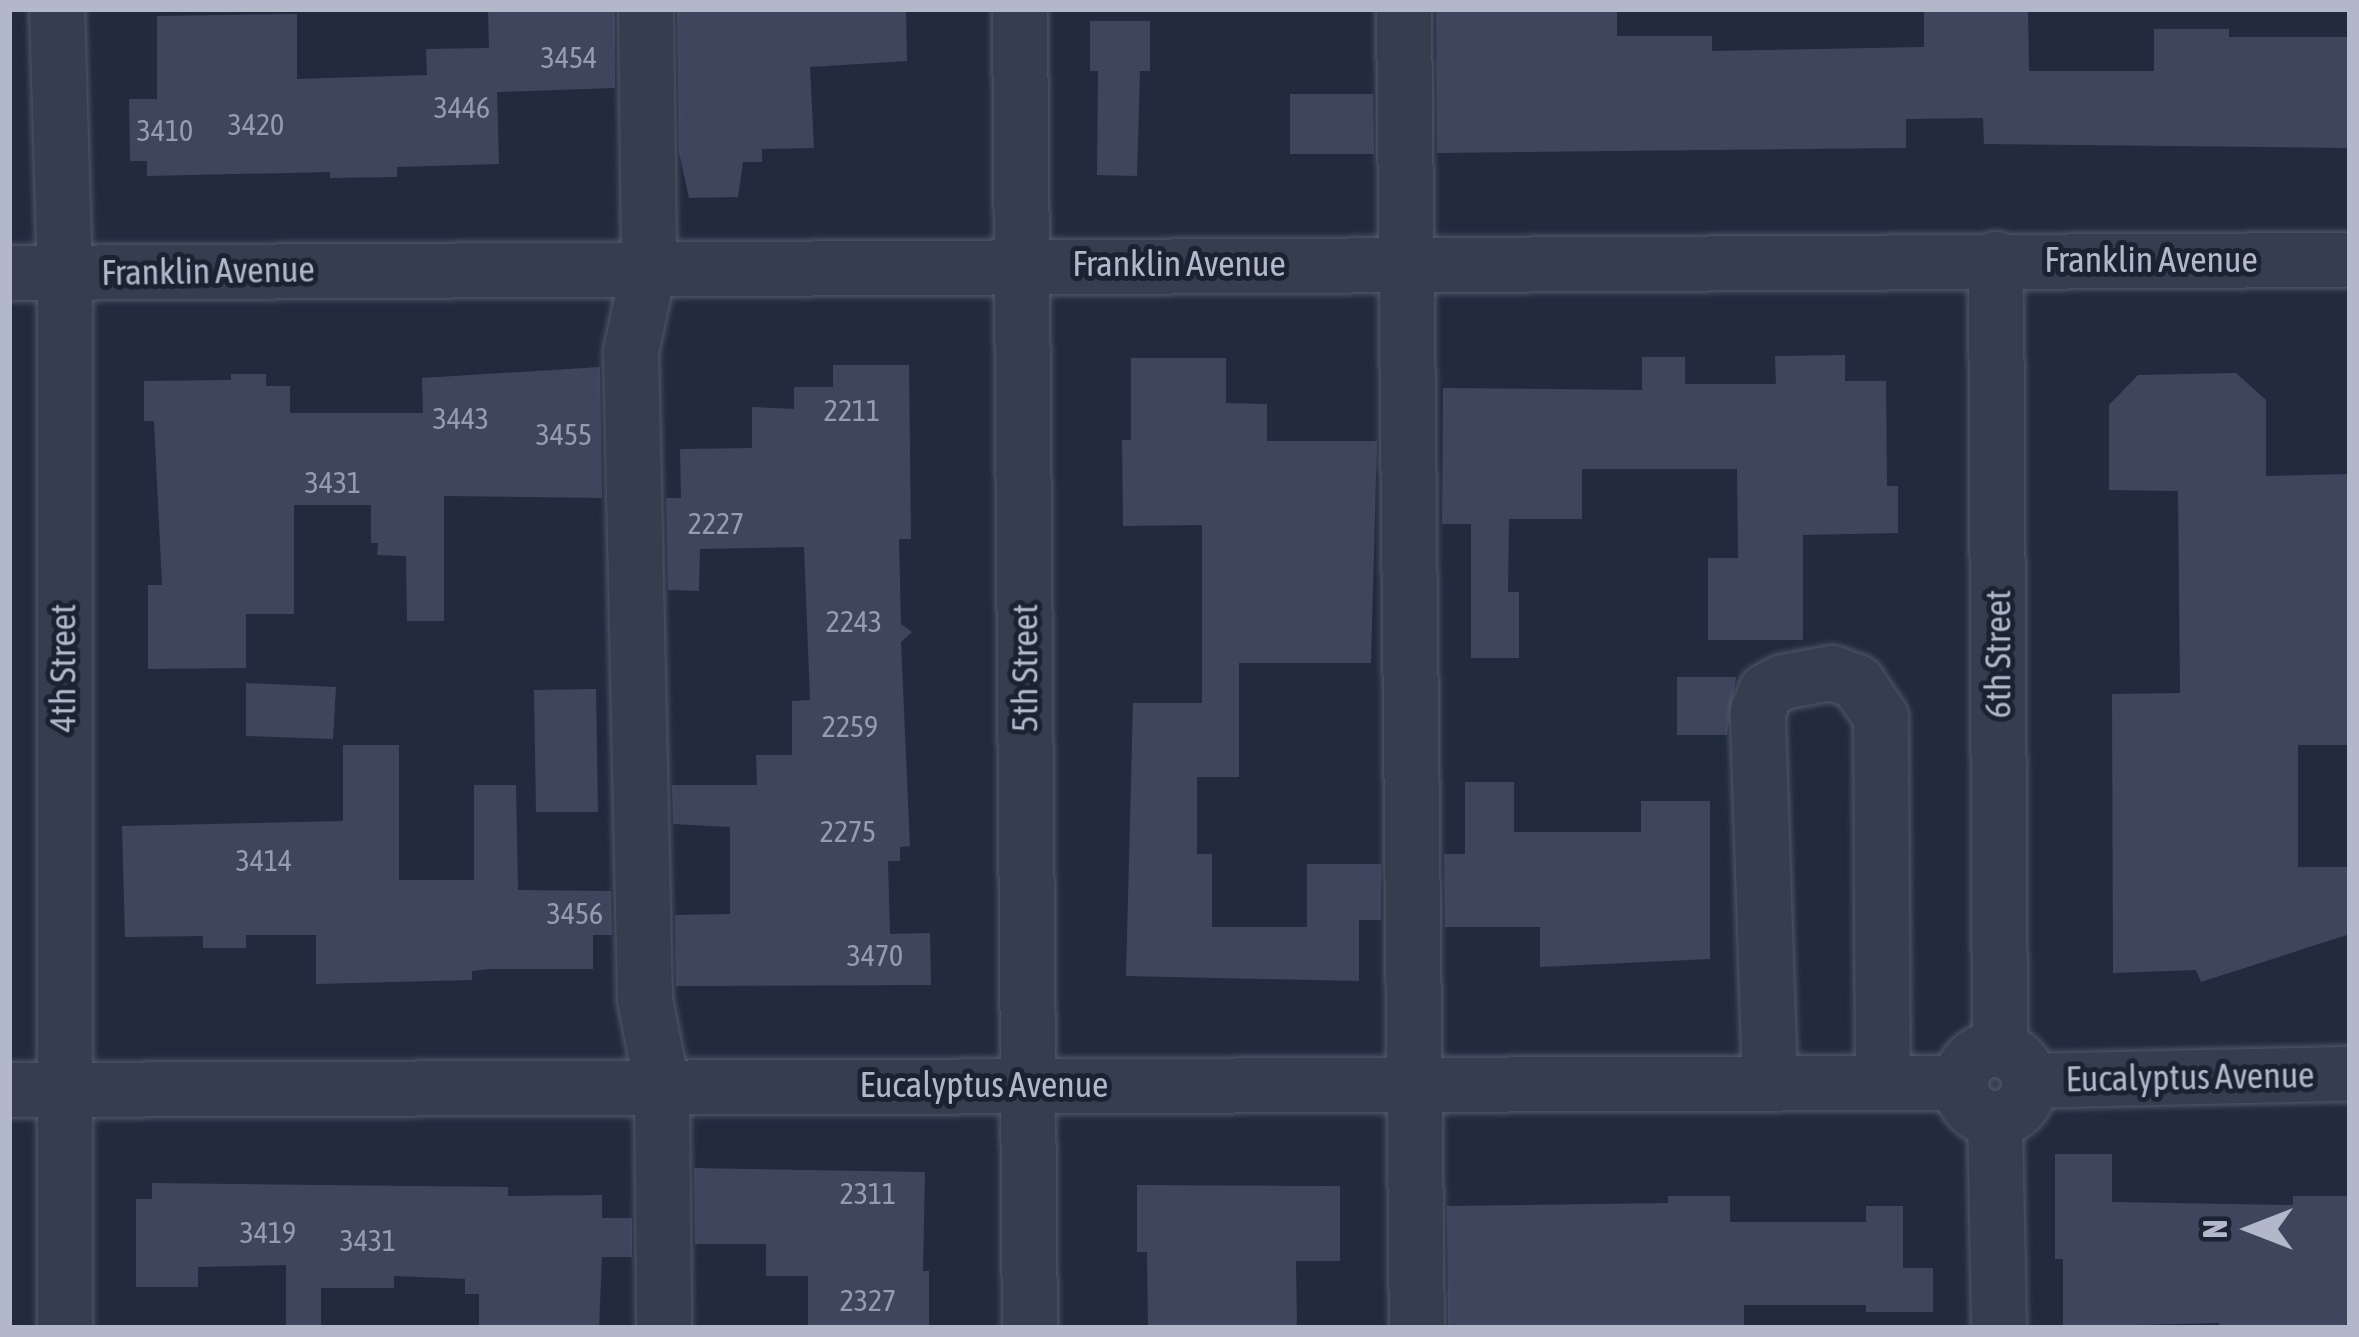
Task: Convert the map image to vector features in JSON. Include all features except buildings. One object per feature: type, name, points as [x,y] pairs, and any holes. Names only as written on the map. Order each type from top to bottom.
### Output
[{"type":"street","name":"4th Street","points":[[57,9],[65,273],[35,1090],[65,1328]]},
{"type":"street","points":[[646,9],[649,267],[631,352],[645,1000],[662,1086],[664,1328]]},
{"type":"street","name":"5th Street","points":[[1020,9],[1030,1328]]},
{"type":"street","points":[[1404,9],[1417,1328]]},
{"type":"street","name":"6th Street","points":[[1996,259],[1999,1328]]},
{"type":"street","name":"Franklin Avenue","points":[[9,273],[2350,260]]},
{"type":"street","points":[[1770,1082],[1758,712],[1766,691],[1832,673],[1857,682],[1881,717],[1883,1081]]},
{"type":"street","name":"Eucalyptus Avenue","points":[[35,1090],[1025,1084],[1412,1088],[1996,1083],[2350,1074]]}]
